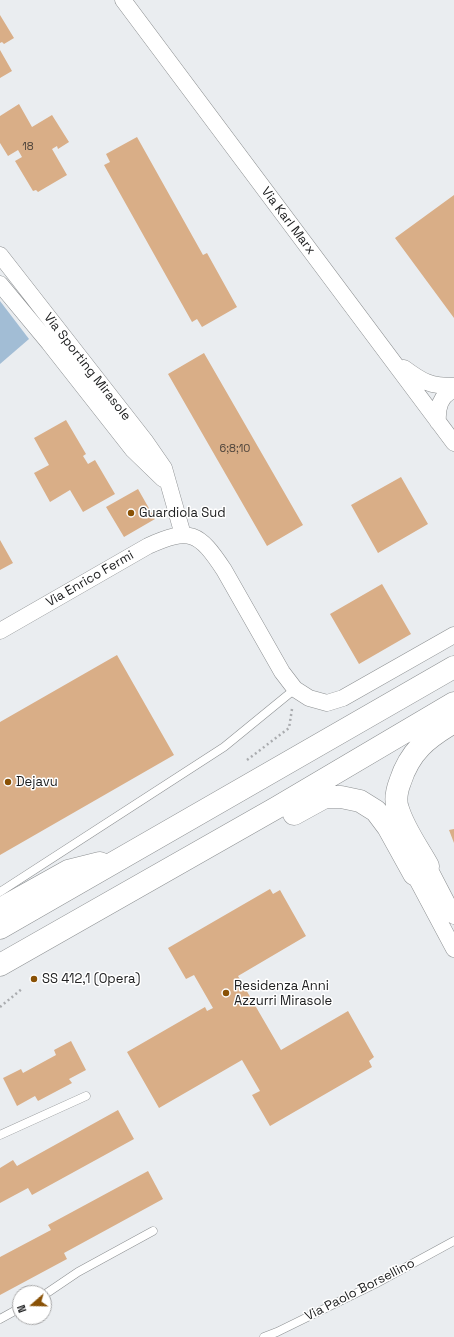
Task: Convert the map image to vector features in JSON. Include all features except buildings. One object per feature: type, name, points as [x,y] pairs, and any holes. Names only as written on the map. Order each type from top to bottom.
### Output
[{"type":"main road","points":[[0,928],[454,667]]},
{"type":"main road","points":[[0,965],[276,808],[454,704]]},
{"type":"main road","points":[[421,870],[397,808],[397,789],[404,768],[417,749],[435,733],[454,722]]},
{"type":"main road","points":[[0,979],[11,975],[296,812],[325,797],[341,797],[360,801],[376,812],[421,870]]},
{"type":"main road","points":[[0,909],[68,870],[124,856]]},
{"type":"street","name":"Via Karl Marx","points":[[123,0],[454,443]]},
{"type":"street","name":"Via Sporting Mirasole","points":[[0,255],[146,442],[164,468],[167,483],[183,535]]},
{"type":"street","name":"Via Sporting Mirasole","points":[[0,284],[49,343],[133,450],[167,483]]},
{"type":"street","points":[[391,359],[420,381],[440,386],[454,386]]},
{"type":"street","points":[[438,422],[437,411],[440,402],[445,395],[454,390]]},
{"type":"street","points":[[183,535],[196,538],[205,544],[215,555],[282,672],[295,689],[309,698],[327,703],[343,698],[454,635]]},
{"type":"street","name":"Via Enrico Fermi","points":[[0,631],[148,546],[166,538],[183,535]]},
{"type":"street","points":[[421,870],[454,916]]},
{"type":"street","points":[[421,870],[454,949]]},
{"type":"lane","points":[[0,892],[224,747],[295,689]]},
{"type":"lane","points":[[0,1135],[86,1096]]},
{"type":"lane","points":[[52,1290],[78,1272],[153,1231]]},
{"type":"lane","name":"Via Paolo Borsellino","points":[[264,1337],[375,1284],[454,1242]]},
{"type":"lane","points":[[0,1319],[12,1312]]},
{"type":"path","points":[[243,763],[289,728],[295,689]]},
{"type":"path","points":[[0,1007],[23,988]]},
{"type":"shaded area","points":[[0,301],[29,339],[0,364]]},
{"type":"place","name":"Guardiola Sud","points":[[131,513]]},
{"type":"place","name":"Dejavu","points":[[8,782]]},
{"type":"place","name":"SS 412,1 (Opera)","points":[[34,979]]},
{"type":"place","name":"Residenza Anni Azzurri Mirasole","points":[[226,993]]}]
